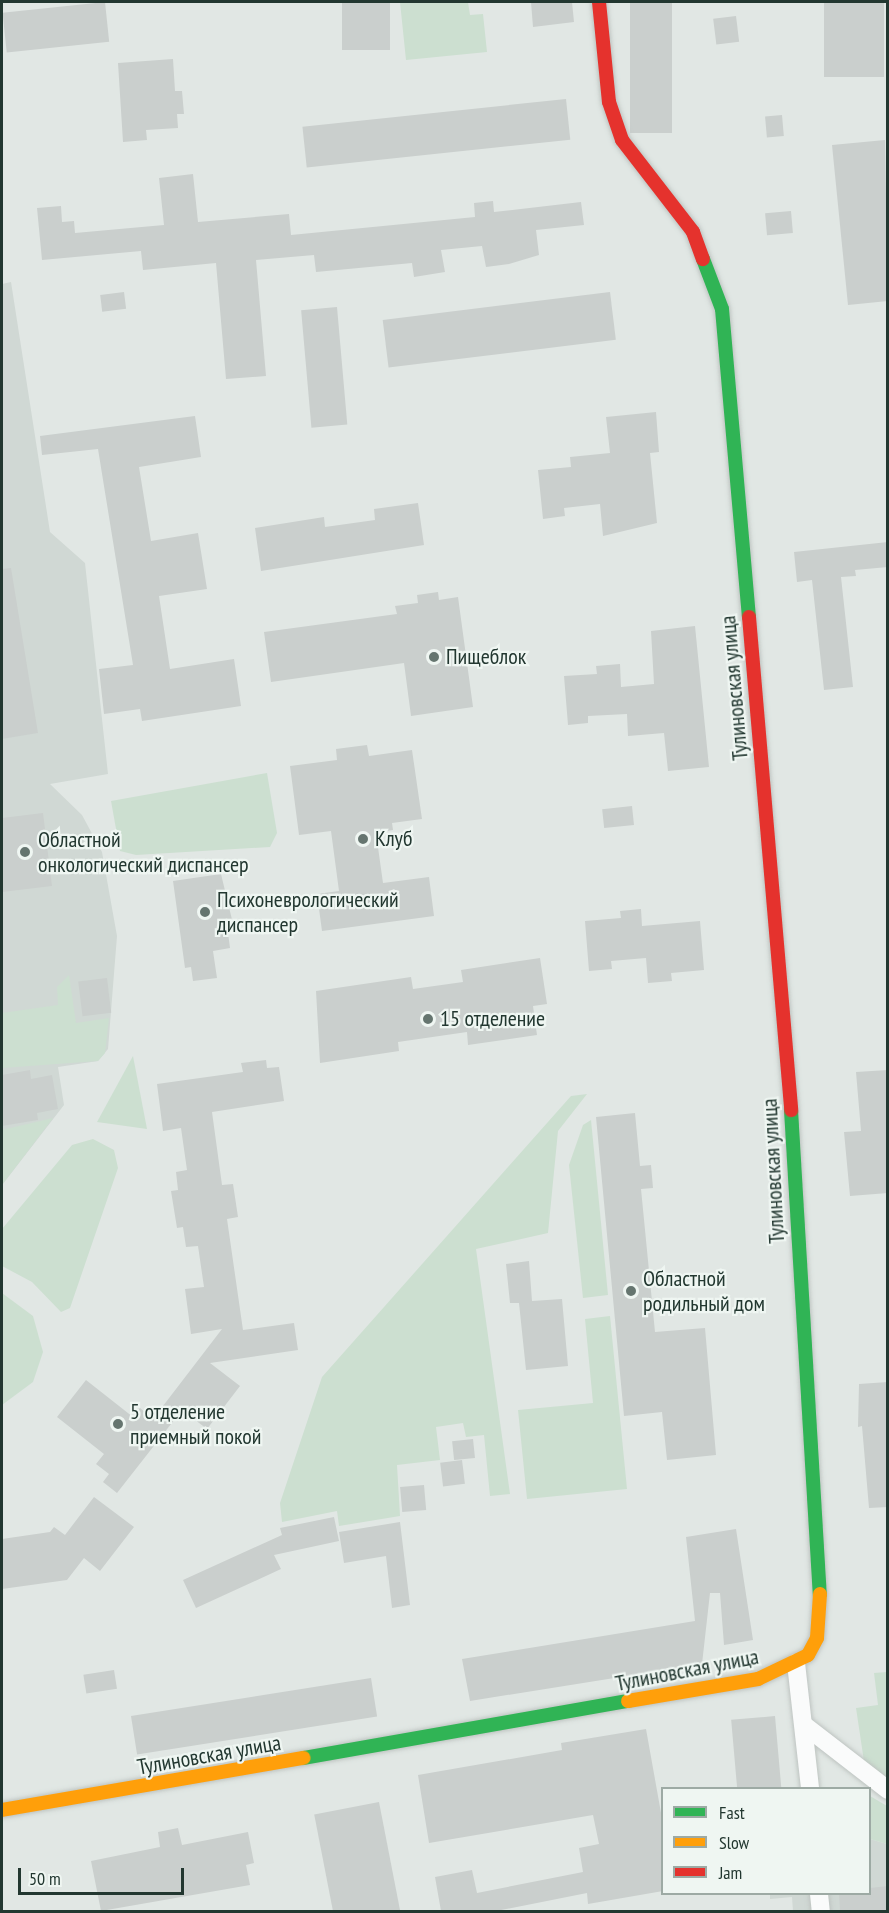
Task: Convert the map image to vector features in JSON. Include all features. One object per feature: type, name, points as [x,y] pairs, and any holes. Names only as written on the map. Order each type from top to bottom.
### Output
[{"type":"street","name":"Тулиновская улица","points":[[2,1810],[759,1679],[796,1663],[808,1655],[817,1638],[820,1587],[789,1070],[722,309],[693,232],[622,140],[609,102],[598,2]]},
{"type":"street","points":[[796,1663],[810,1787]]},
{"type":"street","points":[[804,1725],[888,1791]]},
{"type":"street","points":[[819,1895],[821,1911]]},
{"type":"shaded area","points":[[11,282],[50,532],[85,563],[108,774],[50,784],[82,815],[102,852],[117,936],[108,1049],[98,1061],[58,1067],[64,1105],[2,1185],[2,284]]},
{"type":"shaded area","points":[[871,1839],[887,1844],[887,1911],[793,1911],[792,1897],[770,1899],[770,1895],[871,1895]]},
{"type":"green space","points":[[400,2],[468,2],[470,15],[483,14],[487,52],[406,60]]},
{"type":"green space","points":[[267,773],[277,833],[270,847],[136,855],[120,851],[111,801]]},
{"type":"green space","points":[[69,975],[76,1023],[109,1018],[105,1053],[98,1061],[2,1068],[2,1013],[58,1005],[57,987]]},
{"type":"green space","points":[[133,1056],[147,1129],[97,1122]]},
{"type":"green space","points":[[587,1094],[558,1131],[548,1233],[476,1249],[510,1494],[490,1496],[484,1435],[466,1437],[463,1423],[436,1427],[440,1460],[397,1465],[400,1516],[339,1526],[337,1511],[282,1522],[280,1503],[322,1377],[571,1096]]},
{"type":"green space","points":[[53,1118],[2,1185],[2,1130]]},
{"type":"green space","points":[[591,1120],[608,1295],[583,1298],[569,1165],[583,1125]]},
{"type":"green space","points":[[93,1139],[114,1150],[118,1168],[70,1308],[61,1312],[32,1282],[2,1266],[2,1229],[72,1145]]},
{"type":"green space","points":[[2,1293],[33,1316],[43,1352],[33,1382],[2,1405]]},
{"type":"green space","points":[[610,1316],[627,1489],[527,1499],[518,1410],[593,1403],[585,1319]]},
{"type":"green space","points":[[887,1672],[887,1779],[865,1768],[856,1708],[878,1705],[874,1673]]},
{"type":"green space","points":[[871,1797],[887,1806],[887,1844],[871,1839]]},
{"type":"building","points":[[105,2],[109,42],[7,53],[3,13]]},
{"type":"building","points":[[342,2],[390,2],[390,50],[342,50]]},
{"type":"building","points":[[531,2],[572,2],[574,22],[533,27]]},
{"type":"building","points":[[630,2],[672,2],[672,133],[630,133]]},
{"type":"building","points":[[824,2],[884,2],[884,77],[824,77]]},
{"type":"building","points":[[736,16],[739,42],[716,45],[713,19]]},
{"type":"building","points":[[173,59],[175,91],[182,91],[184,114],[177,114],[178,128],[146,130],[147,140],[123,142],[118,63]]},
{"type":"building","points":[[566,99],[570,140],[307,167],[302,127]]},
{"type":"building","points":[[782,115],[784,136],[767,137],[765,116]]},
{"type":"building","points":[[885,140],[888,301],[848,305],[832,145]]},
{"type":"building","points":[[193,174],[198,222],[289,214],[291,235],[475,217],[474,203],[493,201],[494,212],[581,202],[584,225],[536,230],[539,255],[509,264],[486,267],[482,246],[441,250],[445,272],[414,277],[412,263],[316,272],[314,255],[256,260],[266,376],[226,379],[216,263],[143,270],[141,251],[42,260],[37,208],[61,206],[62,222],[74,221],[75,233],[164,225],[159,178]]},
{"type":"building","points":[[791,211],[793,233],[767,235],[765,213]]},
{"type":"building","points":[[124,292],[126,309],[102,312],[100,295]]},
{"type":"building","points":[[610,292],[616,340],[389,368],[383,320]]},
{"type":"building","points":[[337,307],[347,425],[311,428],[301,310]]},
{"type":"building","points":[[656,412],[659,452],[650,453],[657,523],[603,536],[600,504],[564,508],[565,516],[543,519],[538,470],[571,467],[570,457],[610,453],[606,417]]},
{"type":"building","points":[[195,416],[201,457],[139,467],[151,541],[198,533],[207,589],[159,596],[170,669],[234,659],[241,706],[142,721],[140,709],[104,714],[99,669],[133,665],[98,449],[42,455],[40,436]]},
{"type":"building","points":[[418,503],[424,545],[261,571],[255,528],[324,517],[325,527],[375,520],[374,509]]},
{"type":"building","points":[[888,542],[888,567],[855,570],[856,576],[841,577],[853,687],[824,690],[812,580],[797,582],[794,552]]},
{"type":"building","points":[[11,568],[38,733],[2,739],[2,569]]},
{"type":"building","points":[[438,592],[439,600],[458,597],[473,707],[411,716],[404,663],[271,682],[264,632],[397,614],[395,606],[418,603],[417,595]]},
{"type":"building","points":[[695,626],[709,767],[668,771],[664,733],[628,736],[627,714],[588,716],[588,723],[568,725],[564,676],[597,674],[596,666],[620,664],[621,687],[654,684],[651,631]]},
{"type":"building","name":"Клуб","points":[[367,745],[369,756],[412,750],[422,819],[392,823],[393,830],[376,833],[383,883],[429,877],[434,916],[322,931],[317,894],[339,891],[331,831],[299,835],[290,766],[337,760],[336,749]]},
{"type":"building","points":[[632,806],[634,825],[604,828],[602,809]]},
{"type":"building","name":"Областной онкологический диспансер","points":[[43,813],[52,886],[2,892],[2,818]]},
{"type":"building","name":"Психоневрологический диспансер","points":[[221,874],[235,932],[228,933],[230,948],[213,951],[217,978],[193,981],[191,967],[185,968],[173,881]]},
{"type":"building","points":[[641,909],[642,926],[700,921],[704,970],[671,973],[672,981],[648,983],[646,958],[611,961],[612,969],[589,971],[585,921],[621,918],[620,911]]},
{"type":"building","name":"15 отделение","points":[[540,958],[547,1004],[533,1006],[537,1035],[468,1045],[467,1032],[398,1042],[399,1051],[320,1063],[316,991],[411,977],[413,989],[463,982],[461,970]]},
{"type":"building","points":[[107,978],[111,1013],[82,1016],[78,982]]},
{"type":"building","points":[[266,1060],[267,1068],[279,1067],[284,1101],[212,1112],[222,1185],[233,1184],[238,1217],[227,1219],[243,1330],[294,1323],[298,1350],[210,1363],[240,1386],[207,1429],[182,1410],[117,1493],[103,1482],[109,1474],[96,1464],[104,1454],[57,1417],[86,1380],[133,1417],[140,1408],[153,1419],[222,1329],[191,1334],[185,1289],[204,1287],[198,1246],[186,1247],[183,1227],[177,1228],[171,1191],[178,1190],[176,1172],[187,1170],[181,1128],[163,1131],[157,1084],[243,1072],[241,1063]]},
{"type":"building","points":[[30,1070],[31,1079],[52,1075],[58,1109],[37,1113],[38,1120],[2,1126],[2,1075]]},
{"type":"building","points":[[888,1070],[888,1193],[850,1196],[844,1132],[861,1131],[856,1072]]},
{"type":"building","name":"Областной родильный дом","points":[[635,1113],[640,1166],[651,1165],[653,1188],[641,1189],[655,1332],[705,1328],[716,1455],[667,1460],[662,1412],[624,1416],[596,1117]]},
{"type":"building","points":[[529,1261],[532,1301],[562,1299],[568,1366],[526,1370],[519,1303],[510,1303],[506,1264]]},
{"type":"building","points":[[888,1382],[888,1507],[869,1508],[862,1426],[858,1427],[859,1384]]},
{"type":"building","points":[[473,1439],[475,1458],[454,1460],[452,1441]]},
{"type":"building","points":[[462,1460],[465,1484],[443,1487],[440,1463]]},
{"type":"building","points":[[424,1485],[426,1510],[402,1512],[400,1487]]},
{"type":"building","points":[[94,1497],[134,1527],[100,1571],[84,1558],[67,1580],[2,1589],[2,1539],[50,1532],[54,1527],[65,1535]]},
{"type":"building","points":[[334,1517],[339,1541],[274,1555],[281,1569],[196,1608],[183,1580],[282,1535],[280,1528]]},
{"type":"building","points":[[400,1522],[410,1605],[392,1608],[386,1556],[344,1563],[339,1532]]},
{"type":"building","points":[[736,1529],[753,1640],[724,1645],[720,1593],[710,1593],[702,1664],[470,1701],[462,1659],[695,1621],[686,1537]]},
{"type":"building","points":[[114,1670],[117,1689],[86,1694],[83,1675]]},
{"type":"building","points":[[371,1678],[377,1717],[137,1755],[131,1716]]},
{"type":"building","points":[[775,1716],[781,1787],[737,1787],[731,1720]]},
{"type":"building","points":[[646,1729],[661,1813],[661,1891],[588,1904],[587,1893],[496,1911],[441,1911],[435,1877],[472,1870],[477,1893],[583,1872],[579,1848],[599,1844],[593,1815],[429,1843],[418,1775],[562,1750],[561,1743]]},
{"type":"building","points":[[379,1802],[400,1911],[333,1912],[314,1815]]},
{"type":"building","points":[[178,1828],[182,1845],[248,1832],[254,1863],[246,1865],[250,1885],[101,1911],[91,1861],[160,1847],[158,1832]]},
{"type":"building","points":[[888,1886],[888,1911],[840,1911],[839,1895],[871,1895],[871,1888]]},
{"type":"traffic: fast","points":[[703,259],[722,309],[749,617]]},
{"type":"traffic: fast","points":[[791,1110],[820,1594]]},
{"type":"traffic: fast","points":[[304,1758],[628,1701]]},
{"type":"traffic: slow","points":[[628,1701],[758,1679],[808,1655],[817,1638],[820,1594]]},
{"type":"traffic: slow","points":[[2,1810],[304,1758]]},
{"type":"traffic: jam","points":[[599,2],[609,102],[622,140],[693,232],[703,259]]},
{"type":"traffic: jam","points":[[749,617],[791,1110]]},
{"type":"place","name":"Пищеблок","points":[[434,657]]},
{"type":"place","name":"Клуб","points":[[363,839]]},
{"type":"place","name":"Областной онкологический диспансер","points":[[25,852]]},
{"type":"place","name":"Психоневрологический диспансер","points":[[205,912]]},
{"type":"place","name":"15 отделение","points":[[428,1019]]},
{"type":"place","name":"Областной родильный дом","points":[[631,1291]]},
{"type":"place","name":"5 отделение приемный покой","points":[[118,1424]]}]
